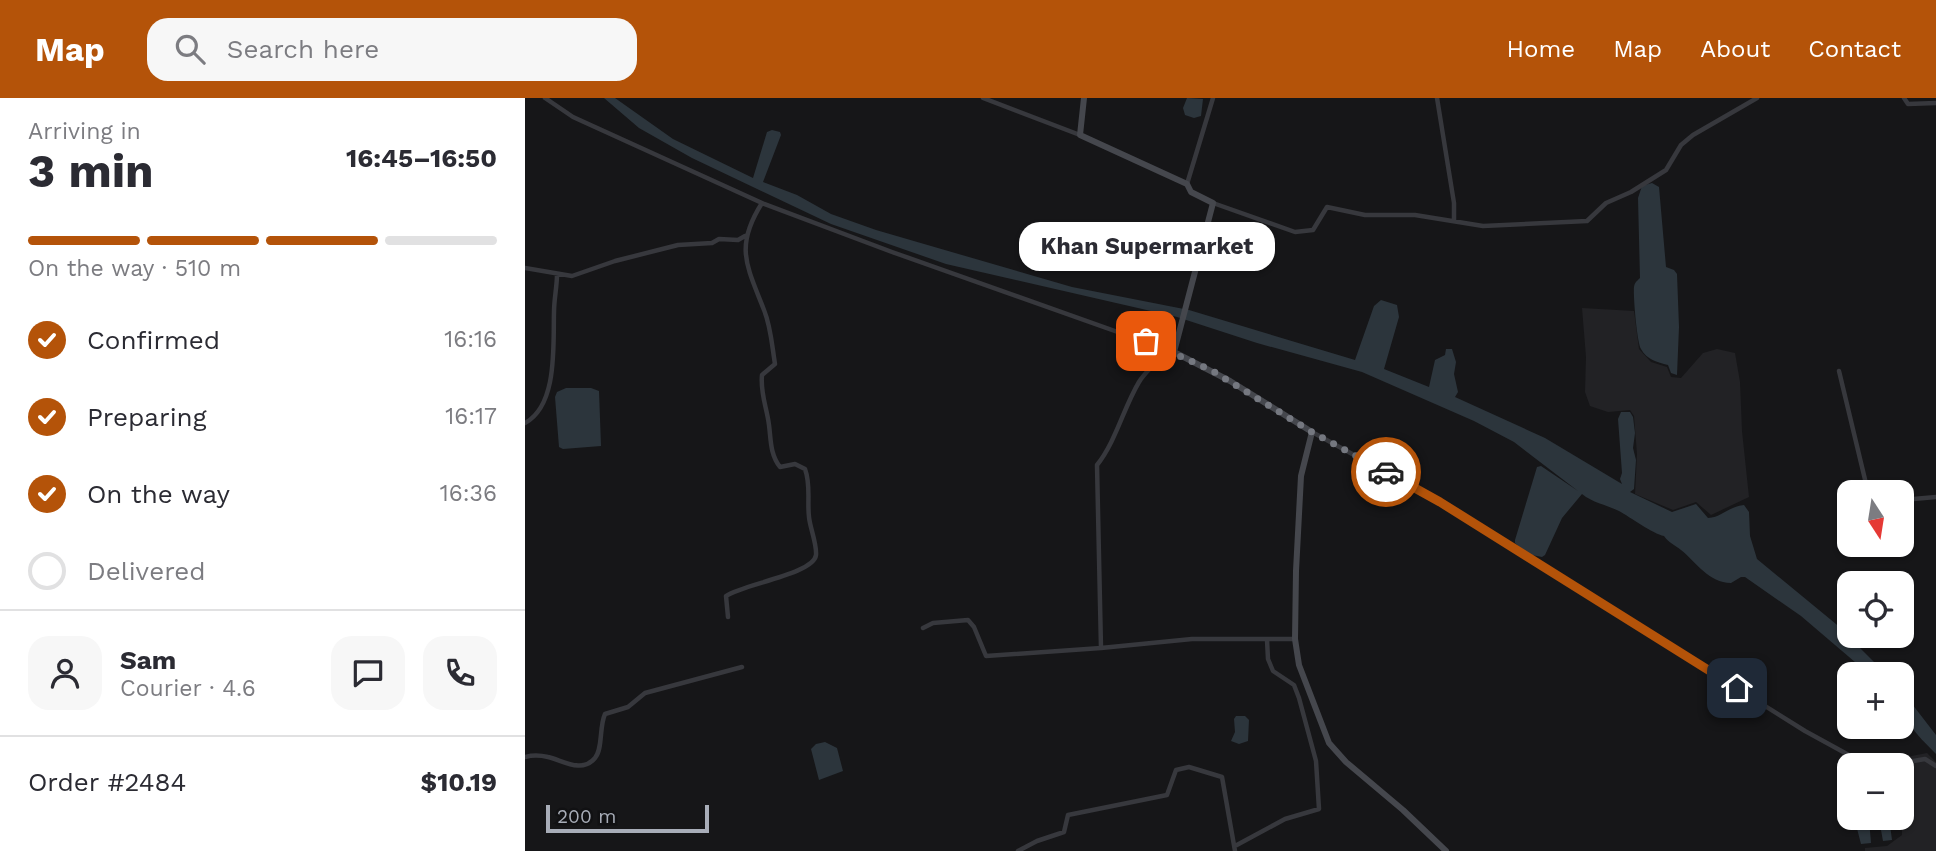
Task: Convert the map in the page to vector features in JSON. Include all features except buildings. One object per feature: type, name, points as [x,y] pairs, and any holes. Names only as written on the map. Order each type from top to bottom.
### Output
[{"type":"main road","points":[[1084,98],[1080,135],[1187,184],[1191,192],[1213,203],[1174,352],[1230,381],[1312,432],[1301,476],[1295,639],[1299,665],[1329,743],[1346,762],[1446,851]]},
{"type":"street","points":[[545,98],[573,117],[762,203],[1174,352]]},
{"type":"street","points":[[983,98],[1080,135]]},
{"type":"street","points":[[1187,184],[1213,98]]},
{"type":"street","points":[[1437,98],[1454,203],[1454,220]]},
{"type":"street","points":[[1213,203],[1295,232],[1313,230],[1327,207],[1365,215],[1415,215],[1483,226],[1587,221],[1606,202],[1631,192],[1666,170],[1681,145],[1693,135],[1757,98]]},
{"type":"street","points":[[1904,98],[1908,104],[1936,103]]},
{"type":"street","points":[[525,268],[572,276],[615,261],[678,245],[741,239],[762,203]]},
{"type":"street","points":[[728,617],[726,596],[736,589],[806,568],[813,563],[816,554],[808,513],[810,496],[806,469],[795,464],[780,467],[769,441],[770,426],[763,400],[762,375],[775,364],[767,320],[748,270],[747,232]]},
{"type":"street","points":[[525,423],[535,417],[544,400],[552,373],[557,274]]},
{"type":"street","points":[[1101,648],[1097,465],[1108,451],[1116,428],[1140,380],[1160,360],[1165,348]]},
{"type":"street","points":[[1839,370],[1865,480]]},
{"type":"street","points":[[1312,432],[1440,502],[1805,731],[1845,753]]},
{"type":"street","points":[[1915,499],[1936,497]]},
{"type":"street","points":[[923,628],[933,623],[968,620],[974,627],[986,656],[1192,639],[1295,639]]},
{"type":"street","points":[[1019,851],[1037,841],[1064,832],[1068,815],[1167,795],[1176,770],[1189,767],[1222,777],[1235,848],[1285,819],[1319,809],[1316,761],[1299,698],[1294,685],[1273,671],[1268,659],[1267,640]]},
{"type":"street","points":[[525,757],[543,756],[571,765],[588,763],[596,755],[601,723],[605,715],[628,707],[645,694],[742,667]]},
{"type":"street","points":[[1914,761],[1925,759],[1936,766]]},
{"type":"shaded area","points":[[604,98],[615,98],[673,139],[753,178],[767,132],[780,132],[763,182],[797,195],[831,214],[876,230],[1072,287],[1189,310],[1355,360],[1374,306],[1381,300],[1397,305],[1399,317],[1384,369],[1429,387],[1435,360],[1445,355],[1446,349],[1452,349],[1456,362],[1454,374],[1458,392],[1455,397],[1545,438],[1622,484],[1618,419],[1621,412],[1630,412],[1635,433],[1633,448],[1636,460],[1634,489],[1630,492],[1672,512],[1696,504],[1708,518],[1744,505],[1749,512],[1750,536],[1757,559],[1837,625],[1837,647],[1801,616],[1745,577],[1731,583],[1716,580],[1664,536],[1582,494],[1562,518],[1545,555],[1542,557],[1527,554],[1515,540],[1537,467],[1541,466],[1578,491],[1514,442],[1474,421],[1362,372],[1257,343],[1177,317],[946,264],[831,224],[692,158],[639,128]]},
{"type":"shaded area","points":[[1187,98],[1203,99],[1201,116],[1194,118],[1185,115],[1183,108]]},
{"type":"shaded area","points":[[1652,183],[1659,187],[1666,267],[1677,274],[1677,375],[1671,373],[1668,365],[1643,353],[1637,328],[1634,292],[1635,284],[1640,278],[1638,198],[1642,186]]},
{"type":"shaded area","points":[[1582,308],[1634,311],[1639,349],[1651,362],[1667,367],[1671,377],[1681,378],[1703,353],[1717,349],[1735,353],[1740,382],[1749,497],[1711,515],[1696,502],[1673,510],[1635,494],[1637,454],[1634,416],[1630,410],[1608,412],[1590,406],[1585,392],[1586,357]]},
{"type":"shaded area","points":[[566,388],[591,388],[599,391],[601,446],[559,447],[555,397],[557,392]]},
{"type":"shaded area","points":[[1839,648],[1860,648],[1874,662],[1855,662]]},
{"type":"shaded area","points":[[1914,707],[1936,735],[1936,754],[1916,733]]},
{"type":"shaded area","points":[[1236,716],[1245,716],[1249,720],[1248,741],[1239,744],[1231,741],[1235,732]]},
{"type":"shaded area","points":[[825,742],[837,748],[843,771],[819,780],[811,749],[816,744]]},
{"type":"shaded area","points":[[1927,753],[1936,762],[1936,851],[1865,851],[1865,848],[1887,846],[1902,835],[1902,830],[1914,830],[1914,756]]},
{"type":"shaded area","points":[[1857,830],[1870,830],[1871,843],[1861,844]]},
{"type":"shaded area","points":[[1881,830],[1891,830],[1892,840],[1883,841]]},
{"type":"way so far","points":[[1146,341],[1211,370],[1312,432],[1386,472]]},
{"type":"place","name":"Khan Supermarket","points":[[1146,341]]},
{"type":"route","points":[[1386,472],[1440,502],[1737,688]]}]
